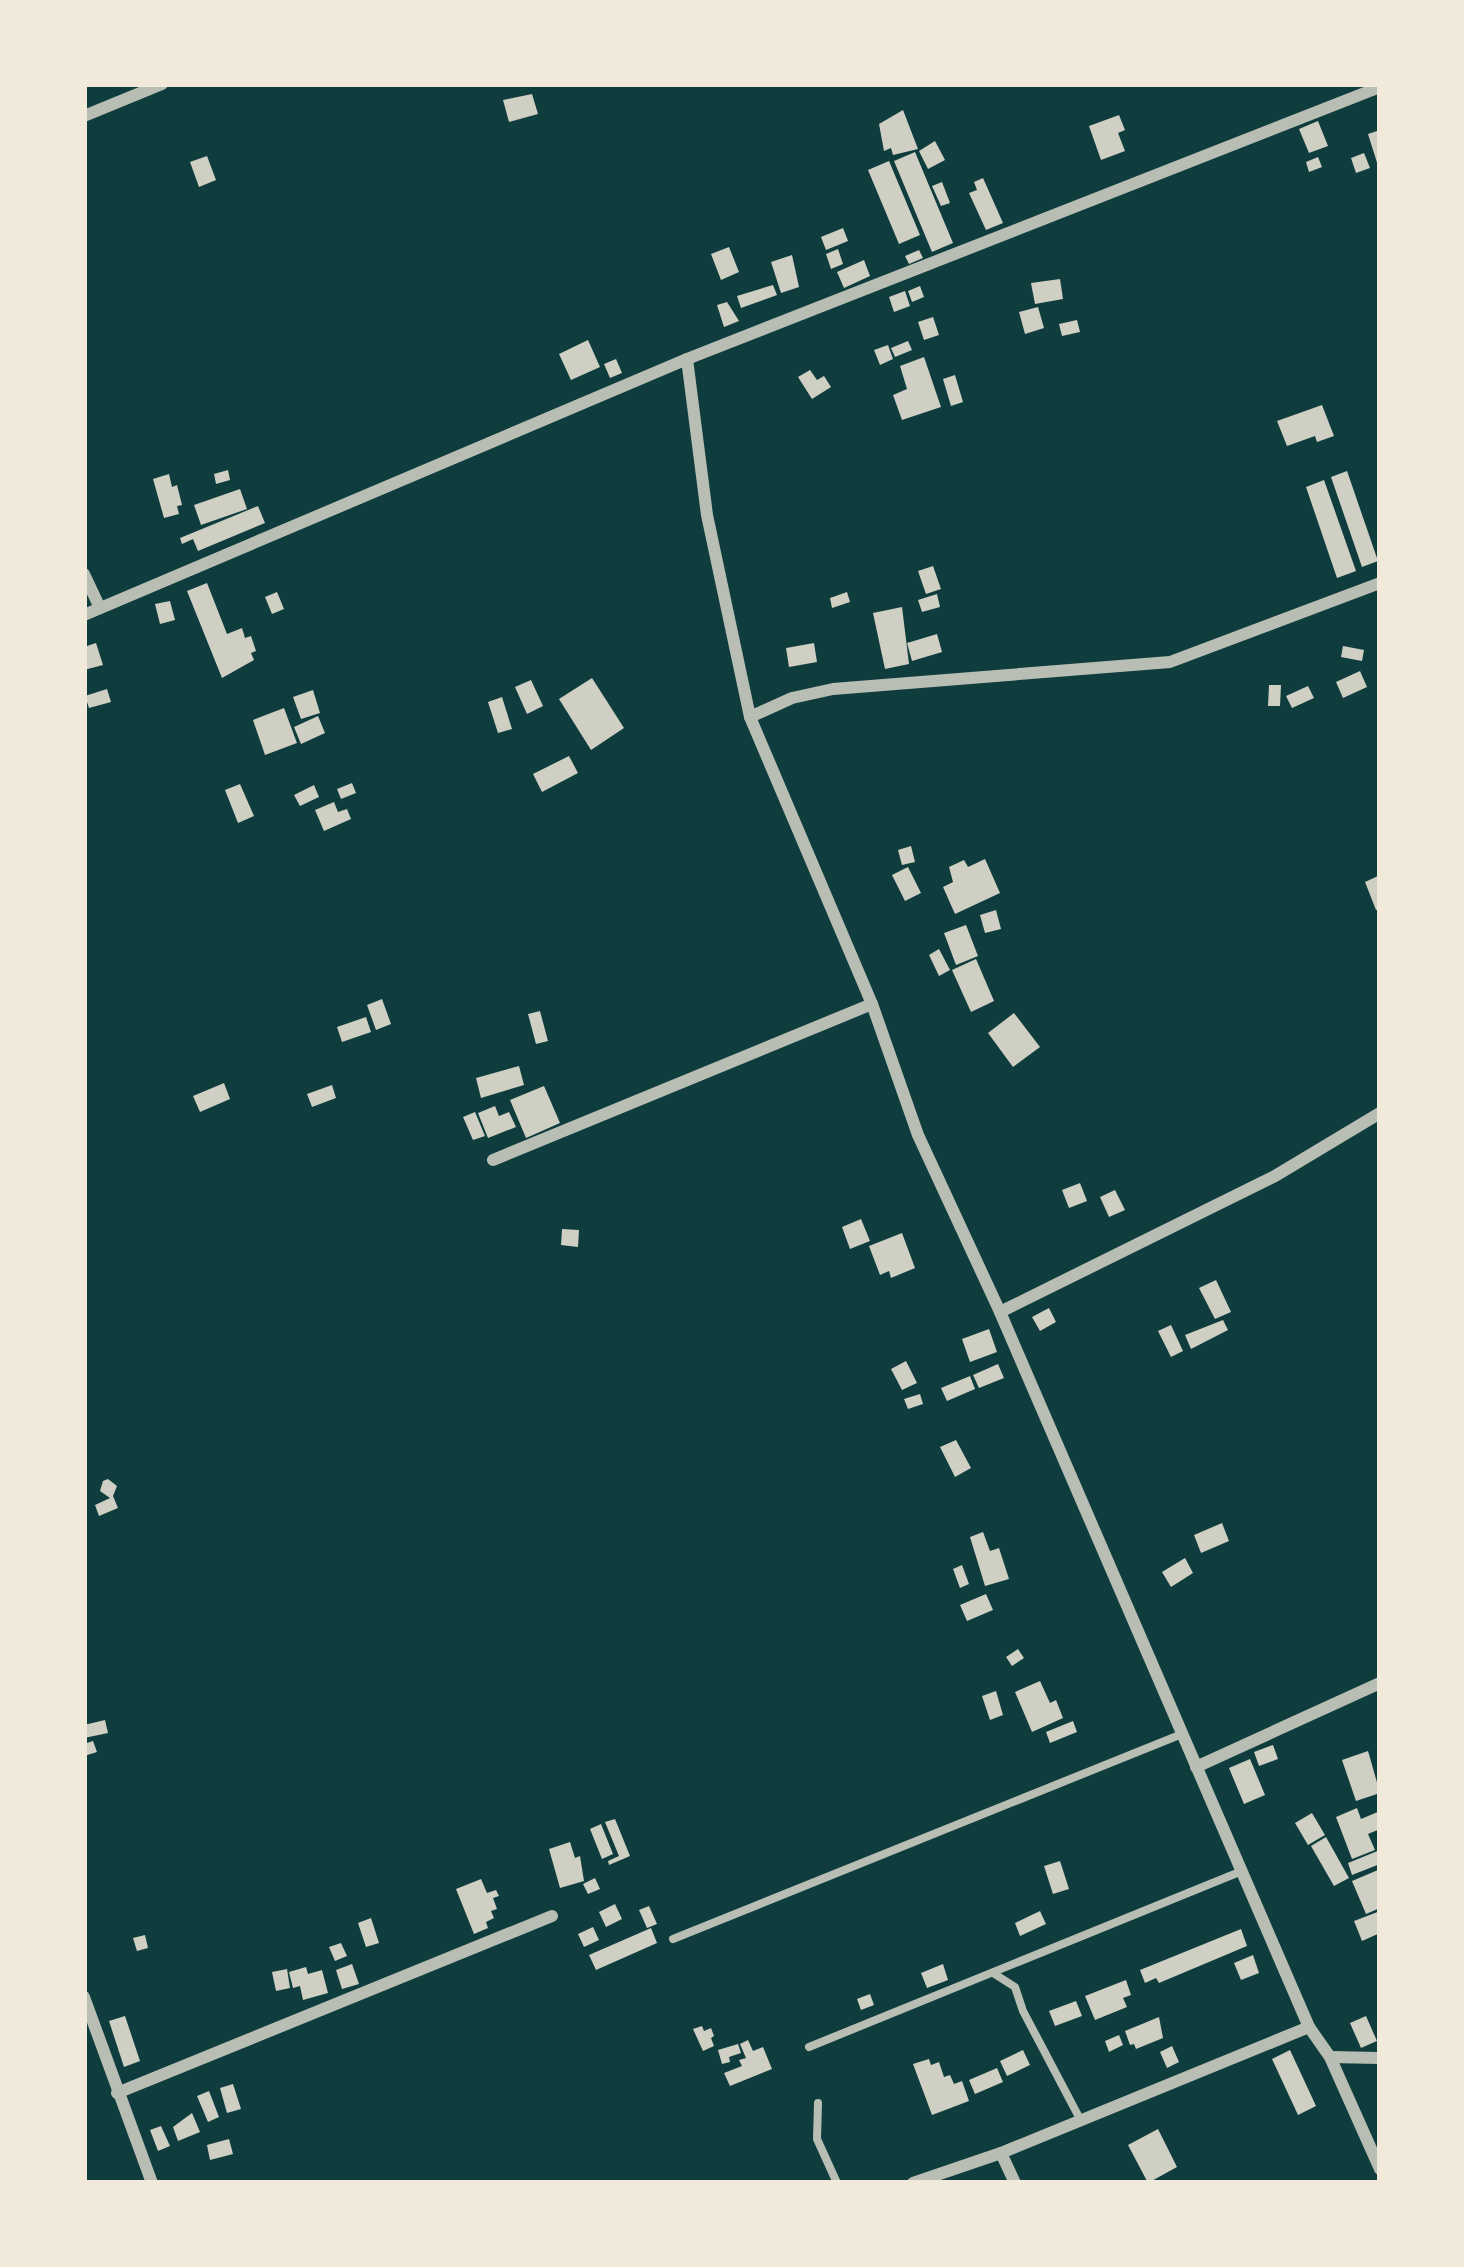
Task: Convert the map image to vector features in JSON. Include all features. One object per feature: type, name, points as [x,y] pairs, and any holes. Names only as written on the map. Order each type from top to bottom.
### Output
[{"type":"street","points":[[84,116],[162,84]]},
{"type":"street","points":[[84,615],[687,359],[1380,87]]},
{"type":"street","points":[[687,359],[707,515],[750,717],[872,1004],[918,1135],[1000,1312],[1310,2027],[1330,2057],[1380,2169]]},
{"type":"street","points":[[84,574],[100,608]]},
{"type":"street","points":[[750,717],[792,698],[833,689],[1170,662],[1380,583]]},
{"type":"street","points":[[493,1160],[872,1004]]},
{"type":"street","points":[[1000,1312],[1275,1176],[1380,1113]]},
{"type":"street","points":[[1196,1766],[1380,1683]]},
{"type":"street","points":[[117,2093],[552,1916]]},
{"type":"street","points":[[84,1997],[152,2183]]},
{"type":"street","points":[[914,2183],[1001,2153],[1310,2027]]},
{"type":"street","points":[[1330,2057],[1380,2058]]},
{"type":"street","points":[[1001,2153],[1015,2183]]},
{"type":"lane","points":[[673,1940],[1182,1734]]},
{"type":"lane","points":[[809,2047],[1244,1870]]},
{"type":"lane","points":[[993,1973],[1016,1988],[1023,2011],[1081,2120]]},
{"type":"lane","points":[[818,2103],[817,2139],[837,2183]]},
{"type":"building","points":[[532,94],[538,114],[509,122],[503,100]]},
{"type":"building","points":[[903,110],[918,149],[893,155],[891,148],[884,151],[879,124]]},
{"type":"building","points":[[1119,115],[1125,130],[1118,133],[1125,151],[1101,160],[1089,126]]},
{"type":"building","points":[[1318,121],[1328,146],[1309,153],[1299,129]]},
{"type":"building","points":[[1380,130],[1380,169],[1379,169],[1368,134]]},
{"type":"building","points":[[935,141],[945,160],[928,169],[919,151]]},
{"type":"building","points":[[915,152],[953,243],[932,252],[894,161]]},
{"type":"building","points":[[1364,153],[1370,168],[1356,173],[1351,158]]},
{"type":"building","points":[[207,156],[216,180],[199,187],[190,162]]},
{"type":"building","points":[[1318,157],[1322,167],[1309,172],[1306,162]]},
{"type":"building","points":[[889,161],[920,235],[899,244],[868,170]]},
{"type":"building","points":[[983,178],[1003,223],[986,230],[969,193],[977,190],[974,182]]},
{"type":"building","points":[[942,182],[950,203],[941,206],[932,186]]},
{"type":"building","points":[[843,228],[848,241],[826,250],[821,237]]},
{"type":"building","points":[[729,247],[739,272],[721,280],[711,254]]},
{"type":"building","points":[[838,249],[843,264],[831,269],[826,254]]},
{"type":"building","points":[[919,250],[923,258],[909,264],[905,256]]},
{"type":"building","points":[[792,255],[799,287],[781,293],[771,262]]},
{"type":"building","points":[[864,260],[870,276],[844,288],[837,272]]},
{"type":"building","points":[[1060,279],[1063,299],[1035,304],[1031,283]]},
{"type":"building","points":[[773,285],[777,295],[741,308],[737,296]]},
{"type":"building","points":[[920,286],[924,297],[912,302],[908,291]]},
{"type":"building","points":[[905,291],[910,306],[894,312],[889,297]]},
{"type":"building","points":[[727,302],[739,321],[724,327],[717,305]]},
{"type":"building","points":[[1038,307],[1044,328],[1025,334],[1019,312]]},
{"type":"building","points":[[933,317],[939,335],[924,340],[918,322]]},
{"type":"building","points":[[1077,320],[1080,332],[1062,336],[1059,324]]},
{"type":"building","points":[[588,340],[600,367],[571,380],[559,354]]},
{"type":"building","points":[[908,341],[912,350],[895,357],[891,348]]},
{"type":"building","points":[[888,345],[893,359],[880,365],[874,350]]},
{"type":"building","points":[[924,357],[941,407],[902,420],[893,395],[907,389],[900,366]]},
{"type":"building","points":[[616,359],[622,373],[610,378],[604,364]]},
{"type":"building","points":[[810,370],[817,380],[824,376],[831,387],[812,399],[798,377]]},
{"type":"building","points":[[955,375],[963,402],[951,406],[943,379]]},
{"type":"building","points":[[1322,405],[1334,436],[1317,442],[1315,436],[1287,446],[1277,421]]},
{"type":"building","points":[[228,470],[230,480],[216,484],[214,474]]},
{"type":"building","points":[[1347,471],[1378,561],[1362,567],[1331,477]]},
{"type":"building","points":[[169,474],[182,505],[177,506],[179,514],[164,518],[153,479]]},
{"type":"building","points":[[1324,480],[1356,571],[1337,578],[1306,487]]},
{"type":"building","points":[[240,489],[247,509],[201,525],[194,505]]},
{"type":"building","points":[[258,506],[265,523],[198,551],[193,539],[182,544],[180,538]]},
{"type":"building","points":[[933,566],[941,589],[926,594],[918,571]]},
{"type":"building","points":[[207,583],[227,634],[242,628],[256,651],[251,653],[254,660],[222,678],[187,591]]},
{"type":"building","points":[[277,592],[284,609],[272,614],[265,597]]},
{"type":"building","points":[[847,592],[850,602],[832,608],[830,598]]},
{"type":"building","points":[[937,594],[940,607],[922,612],[918,600]]},
{"type":"building","points":[[170,601],[175,620],[160,624],[155,604]]},
{"type":"building","points":[[902,607],[909,664],[885,669],[873,613]]},
{"type":"building","points":[[937,634],[942,652],[912,661],[907,643]]},
{"type":"building","points":[[96,643],[103,665],[84,670],[84,647]]},
{"type":"building","points":[[814,643],[817,662],[789,667],[786,648]]},
{"type":"building","points":[[1343,646],[1364,650],[1362,661],[1341,657]]},
{"type":"building","points":[[1360,671],[1367,687],[1343,698],[1336,682]]},
{"type":"building","points":[[592,678],[624,728],[591,750],[559,699]]},
{"type":"building","points":[[531,680],[543,706],[527,714],[515,687]]},
{"type":"building","points":[[1269,685],[1281,685],[1280,706],[1268,706]]},
{"type":"building","points":[[1308,686],[1314,698],[1292,708],[1286,696]]},
{"type":"building","points":[[107,689],[111,702],[89,708],[85,696]]},
{"type":"building","points":[[313,690],[320,713],[301,719],[293,697]]},
{"type":"building","points":[[502,697],[512,729],[498,733],[488,702]]},
{"type":"building","points":[[284,708],[297,743],[265,755],[253,720]]},
{"type":"building","points":[[318,716],[325,733],[301,744],[294,727]]},
{"type":"building","points":[[569,756],[578,773],[542,792],[533,774]]},
{"type":"building","points":[[352,783],[356,793],[341,799],[337,789]]},
{"type":"building","points":[[240,784],[254,816],[238,823],[225,790]]},
{"type":"building","points":[[314,785],[319,797],[300,806],[294,795]]},
{"type":"building","points":[[334,802],[338,812],[347,809],[351,819],[324,831],[315,810]]},
{"type":"building","points":[[911,846],[915,862],[902,865],[898,850]]},
{"type":"building","points":[[985,859],[1000,893],[955,914],[943,887],[953,882],[949,867],[964,860],[968,867]]},
{"type":"building","points":[[908,867],[921,893],[905,901],[892,875]]},
{"type":"building","points":[[1378,876],[1380,909],[1376,910],[1365,882]]},
{"type":"building","points":[[996,910],[1001,929],[985,933],[980,915]]},
{"type":"building","points":[[966,925],[978,956],[956,965],[944,933]]},
{"type":"building","points":[[939,949],[950,970],[939,976],[929,955]]},
{"type":"building","points":[[976,959],[994,1001],[971,1012],[952,970]]},
{"type":"building","points":[[382,999],[391,1024],[376,1030],[367,1005]]},
{"type":"building","points":[[540,1011],[548,1041],[536,1044],[528,1014]]},
{"type":"building","points":[[1014,1013],[1040,1047],[1013,1067],[988,1033]]},
{"type":"building","points":[[366,1017],[371,1032],[342,1042],[337,1027]]},
{"type":"building","points":[[519,1066],[524,1085],[481,1098],[476,1078]]},
{"type":"building","points":[[224,1083],[230,1099],[200,1112],[193,1096]]},
{"type":"building","points":[[332,1085],[336,1098],[312,1107],[307,1094]]},
{"type":"building","points":[[544,1086],[560,1123],[526,1138],[510,1100]]},
{"type":"building","points":[[495,1106],[499,1116],[509,1112],[516,1127],[488,1138],[478,1113]]},
{"type":"building","points":[[475,1112],[485,1136],[473,1140],[463,1117]]},
{"type":"building","points":[[1080,1183],[1087,1201],[1069,1208],[1062,1190]]},
{"type":"building","points":[[1115,1190],[1125,1210],[1109,1217],[1100,1197]]},
{"type":"building","points":[[861,1219],[870,1241],[850,1249],[842,1227]]},
{"type":"building","points":[[562,1229],[579,1230],[578,1247],[561,1245]]},
{"type":"building","points":[[902,1233],[915,1268],[891,1278],[889,1271],[880,1275],[869,1246]]},
{"type":"building","points":[[1216,1280],[1231,1312],[1215,1319],[1199,1288]]},
{"type":"building","points":[[1049,1308],[1056,1322],[1040,1331],[1032,1317]]},
{"type":"building","points":[[1223,1320],[1228,1330],[1191,1349],[1185,1335]]},
{"type":"building","points":[[1171,1325],[1183,1351],[1171,1357],[1158,1331]]},
{"type":"building","points":[[989,1329],[997,1352],[970,1362],[962,1339]]},
{"type":"building","points":[[906,1361],[917,1383],[902,1390],[891,1369]]},
{"type":"building","points":[[998,1364],[1004,1378],[979,1388],[973,1375]]},
{"type":"building","points":[[970,1376],[975,1389],[947,1401],[941,1388]]},
{"type":"building","points":[[920,1394],[923,1404],[908,1409],[904,1399]]},
{"type":"building","points":[[956,1440],[971,1468],[955,1477],[940,1447]]},
{"type":"building","points":[[108,1479],[117,1486],[113,1496],[118,1508],[99,1516],[95,1505],[110,1498],[100,1491]]},
{"type":"building","points":[[1222,1523],[1229,1541],[1201,1553],[1194,1535]]},
{"type":"building","points":[[983,1532],[990,1551],[999,1548],[1009,1579],[985,1586],[970,1537]]},
{"type":"building","points":[[1185,1558],[1193,1573],[1171,1587],[1162,1572]]},
{"type":"building","points":[[962,1565],[969,1584],[960,1588],[953,1569]]},
{"type":"building","points":[[986,1594],[993,1610],[967,1621],[960,1605]]},
{"type":"building","points":[[1018,1649],[1024,1658],[1012,1666],[1006,1657]]},
{"type":"building","points":[[1040,1681],[1063,1718],[1032,1732],[1015,1692]]},
{"type":"building","points":[[996,1691],[1003,1715],[990,1720],[982,1696]]},
{"type":"building","points":[[105,1720],[108,1733],[84,1738],[84,1725]]},
{"type":"building","points":[[1073,1721],[1077,1732],[1050,1743],[1046,1732]]},
{"type":"building","points":[[93,1741],[97,1752],[84,1756],[84,1744]]},
{"type":"building","points":[[1273,1745],[1278,1759],[1259,1766],[1254,1752]]},
{"type":"building","points":[[1368,1751],[1380,1793],[1356,1801],[1342,1760]]},
{"type":"building","points":[[1250,1759],[1265,1795],[1244,1804],[1229,1768]]},
{"type":"building","points":[[1357,1808],[1361,1819],[1380,1811],[1380,1829],[1368,1834],[1375,1850],[1352,1859],[1336,1817]]},
{"type":"building","points":[[1312,1813],[1325,1835],[1308,1845],[1295,1823]]},
{"type":"building","points":[[615,1819],[630,1856],[609,1865],[608,1861],[619,1856],[605,1822]]},
{"type":"building","points":[[601,1824],[613,1854],[602,1859],[590,1829]]},
{"type":"building","points":[[1326,1837],[1349,1878],[1334,1886],[1311,1846]]},
{"type":"building","points":[[570,1842],[575,1858],[580,1856],[584,1881],[560,1888],[549,1849]]},
{"type":"building","points":[[1380,1850],[1380,1864],[1352,1875],[1348,1863]]},
{"type":"building","points":[[1060,1861],[1069,1889],[1053,1894],[1044,1866]]},
{"type":"building","points":[[1378,1870],[1380,1908],[1366,1914],[1352,1881]]},
{"type":"building","points":[[595,1878],[600,1889],[588,1894],[583,1884]]},
{"type":"building","points":[[481,1879],[487,1893],[496,1890],[499,1896],[493,1898],[497,1909],[491,1911],[494,1918],[486,1922],[488,1928],[474,1934],[456,1889]]},
{"type":"building","points":[[615,1904],[622,1919],[606,1927],[599,1912]]},
{"type":"building","points":[[649,1906],[657,1924],[647,1928],[639,1910]]},
{"type":"building","points":[[1040,1911],[1046,1924],[1020,1936],[1015,1923]]},
{"type":"building","points":[[1380,1911],[1380,1933],[1362,1941],[1354,1921]]},
{"type":"building","points":[[371,1918],[379,1943],[366,1947],[358,1923]]},
{"type":"building","points":[[593,1927],[599,1940],[584,1947],[578,1934]]},
{"type":"building","points":[[651,1928],[657,1943],[596,1970],[589,1955]]},
{"type":"building","points":[[1241,1929],[1247,1946],[1159,1983],[1156,1978],[1145,1983],[1140,1970]]},
{"type":"building","points":[[145,1935],[148,1948],[137,1951],[133,1938]]},
{"type":"building","points":[[341,1943],[347,1956],[335,1961],[329,1947]]},
{"type":"building","points":[[1253,1955],[1259,1973],[1241,1980],[1234,1963]]},
{"type":"building","points":[[352,1964],[359,1984],[342,1989],[336,1970]]},
{"type":"building","points":[[943,1964],[948,1980],[927,1988],[921,1973]]},
{"type":"building","points":[[306,1967],[308,1974],[322,1970],[328,1993],[303,2000],[289,1972]]},
{"type":"building","points":[[287,1969],[290,1988],[276,1991],[272,1972]]},
{"type":"building","points":[[1126,1980],[1131,1995],[1123,1998],[1127,2007],[1095,2020],[1085,1996]]},
{"type":"building","points":[[870,1994],[874,2005],[861,2010],[857,1999]]},
{"type":"building","points":[[1076,2001],[1082,2016],[1055,2026],[1049,2011]]},
{"type":"building","points":[[125,2016],[140,2061],[124,2067],[109,2021]]},
{"type":"building","points":[[1366,2016],[1377,2041],[1361,2048],[1350,2023]]},
{"type":"building","points":[[1159,2017],[1163,2038],[1136,2049],[1130,2045],[1125,2031]]},
{"type":"building","points":[[702,2026],[704,2031],[711,2028],[714,2036],[714,2046],[703,2051],[693,2029]]},
{"type":"building","points":[[1119,2035],[1123,2045],[1109,2052],[1105,2041]]},
{"type":"building","points":[[748,2040],[753,2051],[763,2047],[772,2069],[730,2086],[724,2073],[742,2066],[739,2060],[746,2058],[740,2044]]},
{"type":"building","points":[[738,2044],[741,2053],[722,2064],[718,2050]]},
{"type":"building","points":[[1172,2046],[1179,2062],[1167,2068],[1160,2052]]},
{"type":"building","points":[[1023,2050],[1030,2065],[1007,2076],[1000,2061]]},
{"type":"building","points":[[1290,2050],[1316,2106],[1298,2115],[1272,2059]]},
{"type":"building","points":[[929,2059],[931,2065],[939,2062],[944,2077],[950,2075],[954,2084],[962,2081],[969,2101],[932,2115],[913,2064]]},
{"type":"building","points":[[997,2068],[1003,2082],[975,2094],[969,2080]]},
{"type":"building","points":[[233,2084],[241,2109],[227,2113],[220,2088]]},
{"type":"building","points":[[209,2091],[219,2117],[208,2122],[197,2096]]},
{"type":"building","points":[[192,2113],[200,2132],[178,2141],[173,2127]]},
{"type":"building","points":[[161,2126],[170,2146],[158,2151],[150,2130]]},
{"type":"building","points":[[1158,2129],[1177,2167],[1148,2183],[1128,2145]]},
{"type":"building","points":[[229,2139],[233,2154],[210,2160],[207,2145]]}]
